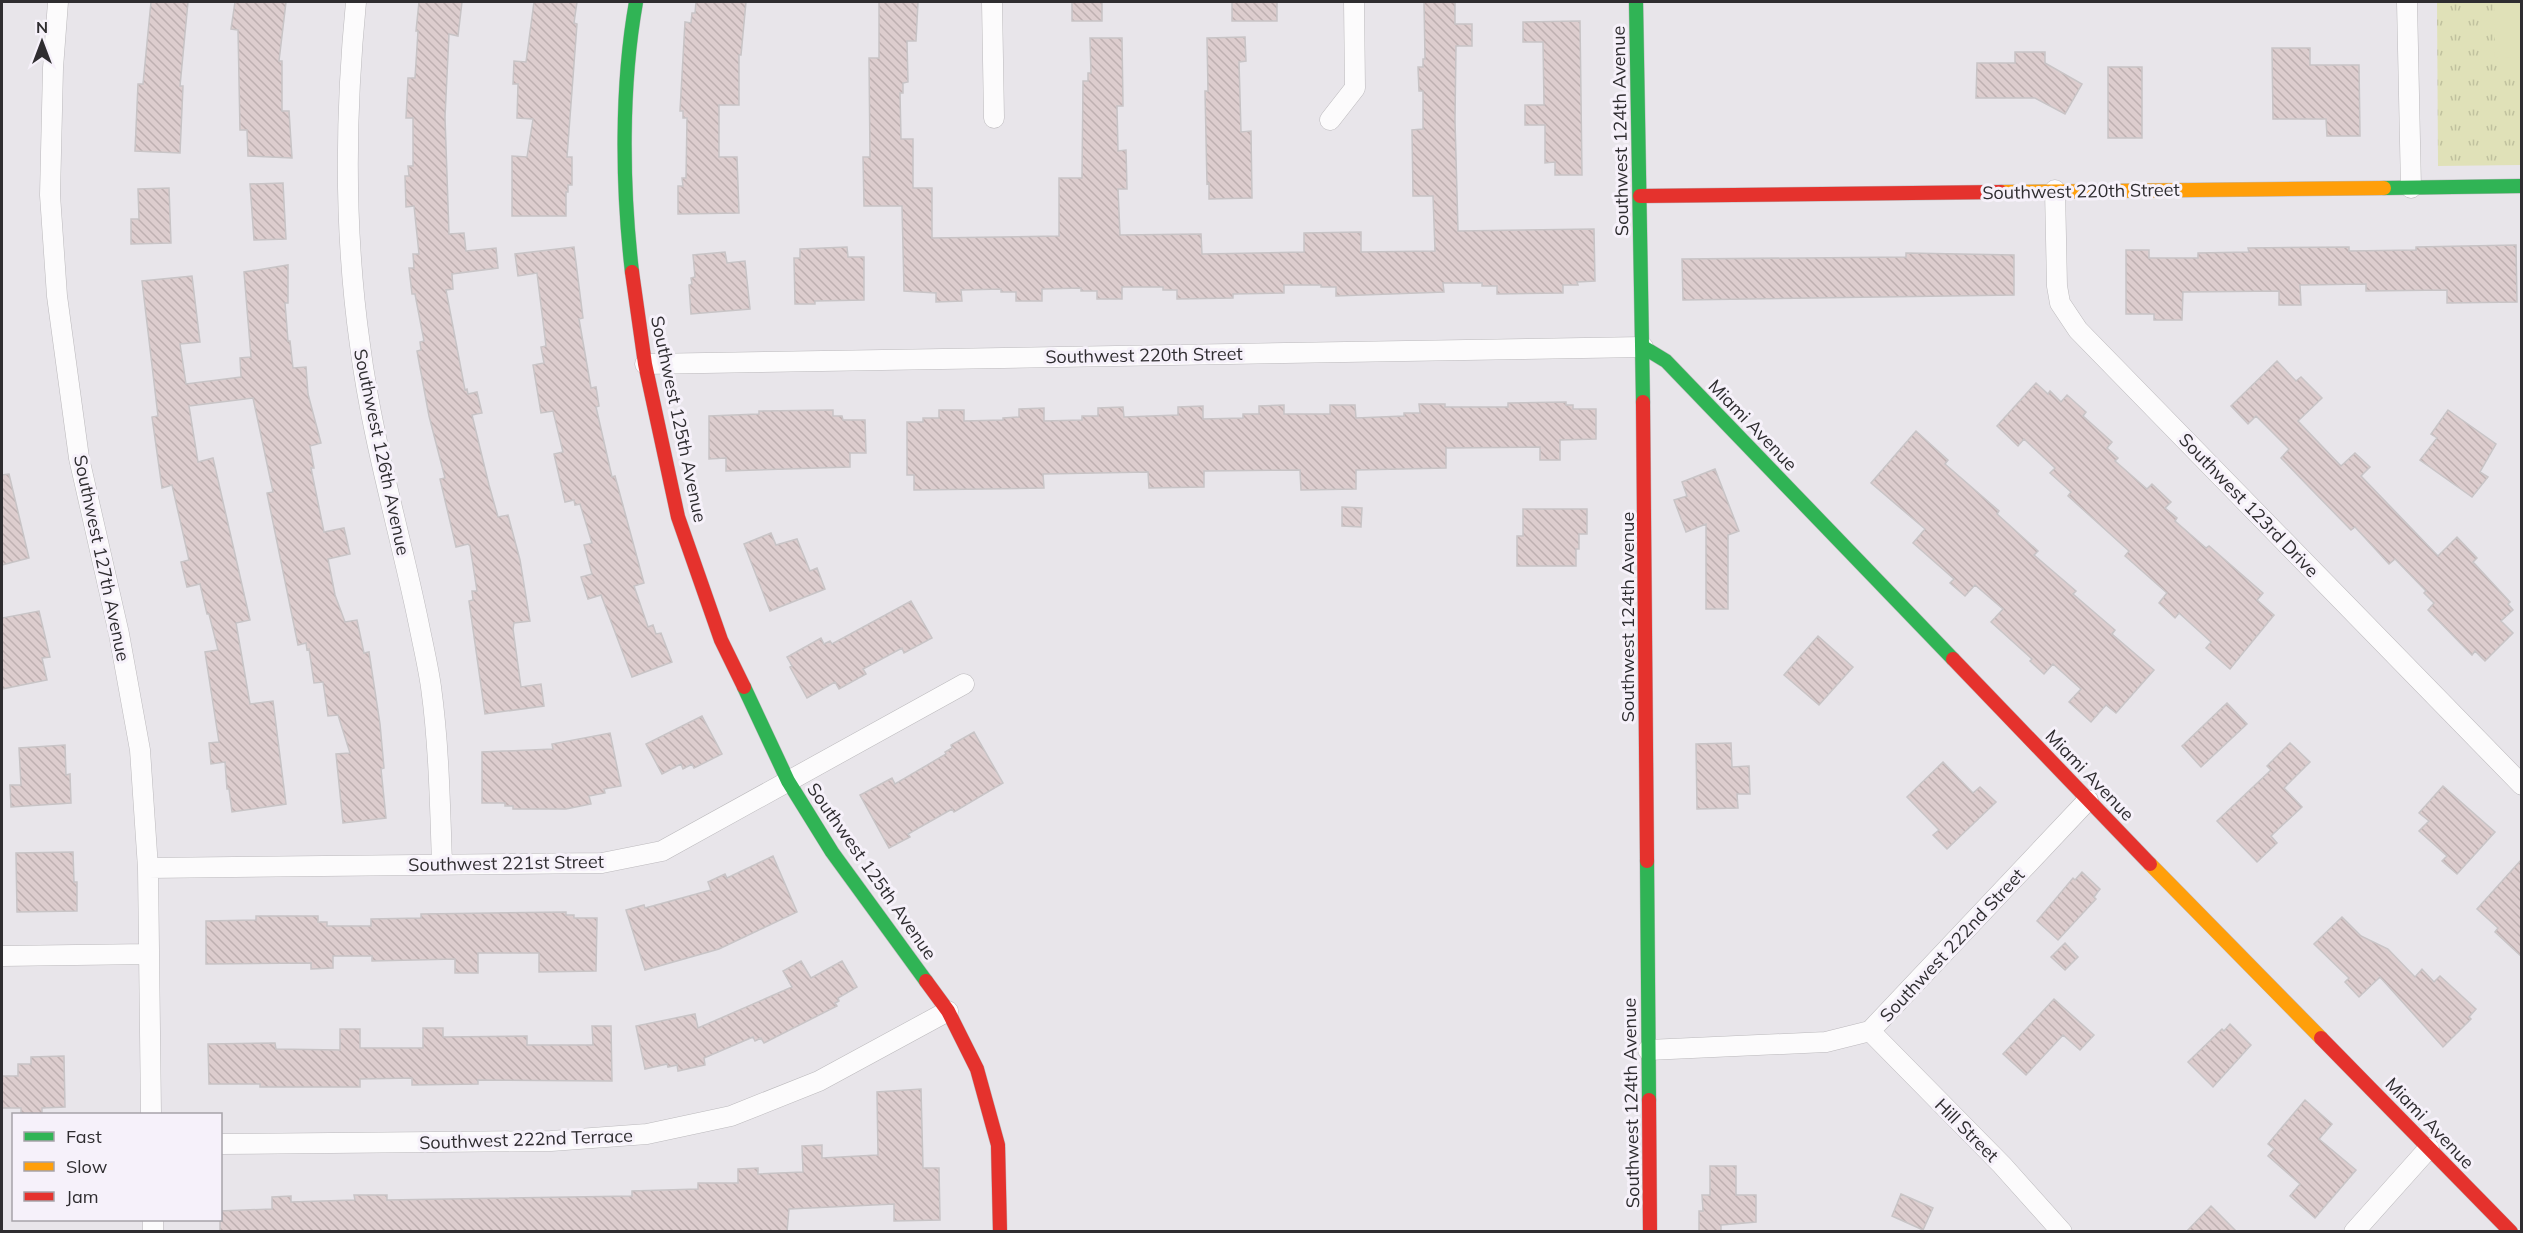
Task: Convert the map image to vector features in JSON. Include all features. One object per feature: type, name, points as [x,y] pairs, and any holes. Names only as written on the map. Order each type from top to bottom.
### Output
[{"type":"street","name":"Southwest 127th Avenue","points":[[58,2],[53,68],[50,195],[57,296],[79,458],[132,697],[145,795],[151,1113]]},
{"type":"street","name":"Southwest 126th Avenue","points":[[356,2],[350,64],[347,155],[359,345],[378,451],[409,579],[431,686],[439,777],[442,864]]},
{"type":"street","name":"Southwest 125th Avenue","points":[[636,2],[632,24],[626,113],[625,174],[632,268],[645,364],[678,517],[721,640],[788,782],[832,852],[948,1011],[977,1068],[998,1145],[1000,1232]]},
{"type":"street","points":[[992,2],[993,118]]},
{"type":"street","points":[[1330,120],[1355,88],[1354,2]]},
{"type":"street","name":"Southwest 124th Avenue","points":[[1636,2],[1643,347],[1650,1232]]},
{"type":"street","points":[[2407,2],[2411,188]]},
{"type":"street","name":"Southwest 220th Street","points":[[1640,196],[2522,186]]},
{"type":"street","name":"Southwest 123rd Drive","points":[[2055,190],[2057,286],[2060,303],[2078,330],[2522,785]]},
{"type":"street","name":"Southwest 220th Street","points":[[645,364],[1643,347]]},
{"type":"street","name":"Miami Avenue","points":[[1643,347],[1666,361],[2088,800],[2511,1232]]},
{"type":"street","name":"Southwest 221st Street","points":[[148,868],[602,863],[662,851],[964,684]]},
{"type":"street","name":"Southwest 222nd Street","points":[[1648,1050],[1826,1042],[1870,1031],[2088,800]]},
{"type":"street","points":[[2,956],[149,954]]},
{"type":"street","name":"Southwest 222nd Terrace","points":[[222,1144],[551,1141],[647,1134],[731,1116],[819,1082],[948,1011]]},
{"type":"street","name":"Hill Street","points":[[1870,1031],[2002,1165],[2062,1232]]},
{"type":"street","points":[[2355,1232],[2429,1148]]},
{"type":"green space","points":[[2437,2],[2521,2],[2521,165],[2438,166]]},
{"type":"green space","points":[[2494,2],[2521,2],[2521,57],[2495,58]]},
{"type":"building","points":[[151,2],[188,2],[180,86],[183,86],[180,153],[135,151],[138,84],[143,84]]},
{"type":"building","points":[[235,2],[286,2],[279,61],[282,61],[282,111],[289,111],[292,158],[248,156],[247,130],[240,130],[238,30],[231,29]]},
{"type":"building","points":[[419,2],[462,2],[458,36],[449,34],[445,117],[449,234],[464,233],[466,251],[496,248],[498,268],[452,274],[453,289],[446,290],[465,390],[467,389],[468,394],[477,392],[482,413],[472,415],[489,485],[498,517],[508,515],[520,560],[530,621],[514,623],[513,629],[521,687],[541,684],[544,706],[485,714],[469,601],[473,600],[472,591],[477,591],[470,546],[468,544],[456,547],[440,479],[445,478],[429,416],[417,351],[421,350],[420,342],[424,341],[415,294],[412,294],[409,268],[414,268],[413,254],[419,254],[414,206],[406,207],[405,176],[409,176],[408,166],[413,166],[413,118],[406,118],[408,78],[415,78]]},
{"type":"building","points":[[534,2],[577,2],[567,157],[572,157],[572,185],[568,185],[568,192],[566,192],[566,216],[512,216],[512,156],[527,157],[533,119],[517,118],[518,84],[513,84],[514,61],[526,62]]},
{"type":"building","points":[[696,2],[746,2],[741,55],[739,55],[739,105],[719,105],[719,157],[737,157],[739,213],[678,214],[678,186],[683,186],[682,178],[686,178],[687,118],[683,118],[683,111],[680,111],[685,22],[691,23]]},
{"type":"building","points":[[879,2],[918,2],[916,41],[907,41],[908,82],[903,83],[903,93],[900,93],[901,139],[913,139],[913,188],[932,188],[932,238],[1059,236],[1059,178],[1082,178],[1083,81],[1088,81],[1088,73],[1091,73],[1090,38],[1122,38],[1123,106],[1117,106],[1118,151],[1126,150],[1127,189],[1118,189],[1120,235],[1201,234],[1202,254],[1304,252],[1304,233],[1361,232],[1361,252],[1435,251],[1433,196],[1413,196],[1412,130],[1423,129],[1423,91],[1419,91],[1418,67],[1423,67],[1423,59],[1425,59],[1424,2],[1455,2],[1455,24],[1472,24],[1472,46],[1456,46],[1458,231],[1594,229],[1595,281],[1577,282],[1578,285],[1563,285],[1563,293],[1497,294],[1497,286],[1482,286],[1482,283],[1443,283],[1444,292],[1336,296],[1336,287],[1284,285],[1284,293],[1233,294],[1233,298],[1177,299],[1177,290],[1163,290],[1163,287],[1122,287],[1122,299],[1097,299],[1097,291],[1081,291],[1081,288],[1042,289],[1042,301],[1016,301],[1016,292],[1001,292],[1001,289],[961,290],[962,301],[936,302],[936,293],[904,291],[902,206],[864,206],[863,157],[870,157],[869,58],[879,58]]},
{"type":"building","points":[[1072,2],[1102,2],[1102,21],[1072,21]]},
{"type":"building","points":[[1232,2],[1277,2],[1277,21],[1232,21]]},
{"type":"building","points":[[1580,21],[1582,175],[1555,175],[1555,162],[1545,163],[1545,125],[1525,125],[1525,105],[1544,105],[1543,42],[1523,42],[1523,22]]},
{"type":"building","points":[[1245,37],[1246,61],[1239,62],[1241,132],[1251,131],[1252,198],[1209,199],[1205,91],[1208,91],[1207,38]]},
{"type":"building","points":[[2272,48],[2310,48],[2310,65],[2359,65],[2360,136],[2327,136],[2326,119],[2273,119]]},
{"type":"building","points":[[2015,52],[2045,52],[2045,63],[2082,84],[2065,114],[2035,98],[1976,98],[1977,63],[2015,63]]},
{"type":"building","points":[[2108,67],[2142,67],[2142,138],[2108,138]]},
{"type":"building","points":[[283,183],[286,239],[254,240],[250,184]]},
{"type":"building","points":[[169,188],[171,243],[131,244],[131,219],[139,219],[138,189]]},
{"type":"building","points":[[2516,245],[2517,302],[2447,303],[2447,290],[2366,291],[2366,284],[2300,285],[2301,305],[2279,305],[2279,291],[2183,292],[2182,320],[2154,320],[2154,314],[2126,314],[2126,250],[2149,250],[2149,258],[2198,258],[2198,253],[2249,252],[2248,248],[2349,247],[2349,251]]},
{"type":"building","points":[[574,247],[583,318],[579,319],[591,388],[596,387],[599,406],[596,407],[612,477],[615,476],[644,583],[634,586],[648,627],[653,625],[656,634],[661,633],[672,662],[632,677],[601,595],[588,599],[581,577],[592,574],[584,545],[592,543],[580,504],[575,505],[574,500],[565,502],[554,454],[563,452],[553,411],[541,413],[533,365],[544,363],[541,347],[546,346],[537,273],[518,276],[515,254]]},
{"type":"building","points":[[847,247],[848,257],[864,257],[864,300],[815,301],[815,304],[795,304],[794,258],[800,258],[800,249]]},
{"type":"building","points":[[725,252],[727,263],[745,261],[750,309],[691,314],[689,285],[692,284],[691,278],[695,277],[693,255]]},
{"type":"building","points":[[1906,253],[2014,255],[2014,295],[1683,300],[1682,259],[1906,257]]},
{"type":"building","points":[[288,265],[288,303],[285,303],[288,341],[290,341],[293,368],[306,367],[308,394],[321,443],[310,446],[314,468],[311,468],[324,532],[344,528],[350,554],[328,559],[335,595],[345,622],[357,620],[364,653],[369,652],[380,724],[384,768],[381,769],[386,818],[343,823],[336,754],[350,753],[338,715],[328,716],[323,682],[314,683],[309,649],[307,650],[306,643],[298,645],[267,493],[273,492],[253,398],[189,406],[198,462],[213,458],[250,620],[236,623],[250,704],[273,701],[286,804],[232,812],[225,762],[211,764],[209,743],[219,742],[205,652],[218,650],[200,584],[187,587],[181,562],[189,560],[172,485],[162,488],[152,417],[158,416],[142,281],[192,276],[200,342],[180,344],[186,384],[241,377],[240,358],[251,357],[244,272]]},
{"type":"building","points":[[2277,361],[2296,381],[2301,377],[2322,398],[2298,421],[2341,466],[2355,453],[2370,467],[2361,476],[2438,556],[2457,537],[2477,558],[2473,562],[2510,602],[2508,604],[2513,610],[2501,621],[2513,633],[2485,661],[2475,651],[2472,655],[2428,610],[2434,603],[2424,593],[2426,591],[2395,559],[2389,564],[2355,527],[2351,530],[2281,458],[2289,449],[2256,416],[2248,424],[2231,406]]},
{"type":"building","points":[[2036,383],[2048,394],[2050,391],[2061,402],[2067,395],[2086,412],[2083,416],[2112,442],[2107,448],[2118,458],[2115,461],[2147,489],[2152,484],[2171,502],[2165,508],[2177,518],[2175,521],[2206,548],[2209,546],[2263,593],[2257,600],[2274,615],[2230,669],[2206,648],[2211,642],[2179,613],[2175,618],[2159,603],[2167,593],[2125,556],[2129,551],[2068,496],[2071,492],[2050,473],[2055,468],[2024,439],[2018,446],[1997,426]]},
{"type":"building","points":[[1566,402],[1566,405],[1573,405],[1573,409],[1596,409],[1596,439],[1560,440],[1560,460],[1540,460],[1540,447],[1446,448],[1446,468],[1356,470],[1356,489],[1301,490],[1300,470],[1204,471],[1204,487],[1149,488],[1148,472],[1043,474],[1044,488],[914,490],[914,475],[907,475],[907,422],[923,422],[923,418],[939,418],[939,410],[964,410],[964,421],[1003,420],[1003,418],[1019,417],[1019,409],[1044,408],[1044,421],[1082,420],[1082,416],[1098,416],[1098,408],[1123,407],[1124,417],[1178,415],[1178,407],[1203,406],[1203,419],[1243,418],[1243,414],[1259,414],[1259,406],[1284,405],[1284,414],[1330,414],[1330,405],[1355,405],[1356,418],[1420,413],[1419,404],[1445,404],[1445,407],[1508,407],[1508,403]]},
{"type":"building","points":[[833,410],[833,416],[842,416],[843,420],[865,420],[866,453],[850,453],[850,467],[726,471],[726,458],[709,459],[709,416],[759,414],[759,411]]},
{"type":"building","points":[[2448,410],[2496,444],[2480,472],[2488,477],[2472,497],[2420,460],[2437,438],[2431,434]]},
{"type":"building","points":[[1916,431],[1948,460],[1945,464],[1999,511],[1997,514],[2038,551],[2034,555],[2076,591],[2073,594],[2115,630],[2112,634],[2154,670],[2116,713],[2106,705],[2091,722],[2069,702],[2081,689],[2053,664],[2044,674],[2030,661],[2032,659],[1991,622],[2003,609],[1975,585],[1965,596],[1950,583],[1954,579],[1913,543],[1925,529],[1871,483]]},
{"type":"building","points":[[1715,469],[1739,531],[1728,535],[1728,609],[1706,609],[1706,524],[1686,532],[1674,500],[1687,496],[1682,482]]},
{"type":"building","points":[[9,474],[29,558],[2,565],[2,475]]},
{"type":"building","points":[[1342,507],[1362,508],[1361,527],[1342,526]]},
{"type":"building","points":[[1523,509],[1587,509],[1587,534],[1579,534],[1576,566],[1517,566],[1517,536],[1523,536]]},
{"type":"building","points":[[771,533],[776,545],[797,539],[810,571],[817,568],[825,589],[770,611],[744,544]]},
{"type":"building","points":[[911,601],[932,638],[904,653],[902,648],[863,669],[866,674],[839,689],[835,682],[807,698],[787,657],[821,638],[824,644],[830,641],[832,644]]},
{"type":"building","points":[[39,611],[50,657],[42,658],[47,680],[2,689],[2,618]]},
{"type":"building","points":[[1818,636],[1853,667],[1819,705],[1784,675]]},
{"type":"building","points":[[2227,703],[2247,724],[2201,767],[2182,746]]},
{"type":"building","points":[[702,716],[722,754],[694,768],[692,764],[683,769],[681,764],[662,774],[646,744]]},
{"type":"building","points":[[974,732],[1003,783],[954,812],[952,809],[908,834],[910,837],[889,848],[860,795],[892,778],[895,784],[946,754],[945,752],[952,748],[951,745]]},
{"type":"building","points":[[610,733],[621,786],[604,789],[605,793],[589,796],[591,804],[566,809],[513,809],[513,806],[505,806],[505,803],[482,803],[482,752],[553,749],[552,744]]},
{"type":"building","points":[[1731,743],[1732,767],[1749,766],[1750,794],[1737,794],[1738,808],[1697,809],[1696,744]]},
{"type":"building","points":[[2290,743],[2310,762],[2284,788],[2302,807],[2271,836],[2277,843],[2257,862],[2217,821],[2271,770],[2267,766]]},
{"type":"building","points":[[65,745],[66,775],[70,774],[71,803],[11,807],[10,785],[21,785],[19,748]]},
{"type":"building","points":[[1943,762],[1973,793],[1980,787],[1996,802],[1947,849],[1933,835],[1939,830],[1907,797]]},
{"type":"building","points":[[2443,786],[2495,832],[2457,874],[2442,861],[2447,856],[2419,831],[2429,821],[2419,813]]},
{"type":"building","points":[[73,852],[74,882],[77,882],[77,911],[17,912],[16,853]]},
{"type":"building","points":[[773,856],[797,912],[719,949],[645,970],[626,910],[644,905],[645,908],[711,890],[708,882],[725,874],[727,878]]},
{"type":"building","points":[[2522,859],[2522,957],[2495,932],[2498,928],[2477,909]]},
{"type":"building","points":[[2082,872],[2100,889],[2094,897],[2096,899],[2058,940],[2037,921],[2073,878],[2075,880]]},
{"type":"building","points":[[566,912],[566,915],[574,915],[574,918],[597,918],[596,971],[539,972],[539,953],[478,953],[478,973],[455,973],[455,959],[372,961],[372,956],[333,956],[333,968],[311,969],[311,963],[206,964],[206,921],[256,920],[256,916],[318,916],[318,922],[327,922],[327,926],[371,926],[371,919],[421,918],[421,914]]},
{"type":"building","points":[[2342,917],[2361,936],[2388,949],[2415,977],[2422,969],[2434,982],[2440,976],[2476,1009],[2469,1017],[2471,1019],[2443,1047],[2380,977],[2359,997],[2345,982],[2349,978],[2314,944]]},
{"type":"building","points":[[2065,943],[2078,957],[2065,970],[2051,957]]},
{"type":"building","points":[[801,961],[811,978],[842,961],[857,987],[838,998],[839,1001],[835,1003],[837,1006],[764,1043],[761,1038],[755,1041],[753,1037],[704,1058],[705,1065],[678,1071],[677,1065],[668,1067],[667,1064],[645,1069],[636,1026],[695,1014],[698,1028],[792,987],[783,971]]},
{"type":"building","points":[[2054,999],[2094,1035],[2080,1050],[2063,1035],[2026,1075],[2003,1054]]},
{"type":"building","points":[[2230,1024],[2251,1045],[2213,1087],[2188,1062]]},
{"type":"building","points":[[592,1026],[611,1026],[612,1081],[478,1080],[478,1084],[412,1085],[412,1078],[360,1079],[360,1087],[260,1087],[260,1084],[209,1084],[208,1044],[275,1043],[276,1049],[340,1050],[340,1029],[360,1029],[360,1048],[423,1048],[423,1028],[443,1028],[443,1037],[527,1036],[527,1045],[593,1045]]},
{"type":"building","points":[[64,1056],[65,1107],[42,1108],[42,1113],[21,1113],[21,1108],[2,1108],[2,1076],[18,1076],[18,1064],[31,1064],[31,1057]]},
{"type":"building","points":[[921,1089],[923,1168],[939,1168],[940,1220],[894,1221],[894,1204],[789,1209],[787,1232],[220,1232],[222,1211],[272,1209],[272,1197],[291,1196],[291,1202],[355,1200],[354,1195],[387,1195],[387,1200],[632,1196],[632,1191],[698,1189],[698,1183],[738,1183],[738,1169],[758,1168],[758,1174],[803,1172],[802,1146],[822,1145],[822,1158],[878,1155],[877,1092]]},
{"type":"building","points":[[2305,1100],[2332,1124],[2319,1139],[2356,1170],[2315,1218],[2290,1196],[2300,1184],[2268,1156],[2274,1149],[2268,1144]]},
{"type":"building","points":[[1710,1166],[1736,1166],[1736,1195],[1756,1195],[1756,1222],[1721,1225],[1721,1232],[1699,1232],[1699,1211],[1703,1211],[1702,1195],[1710,1195]]},
{"type":"building","points":[[1901,1194],[1933,1208],[1923,1230],[1892,1216]]},
{"type":"building","points":[[2211,1206],[2237,1232],[2186,1232]]},
{"type":"traffic: fast","points":[[632,272],[626,205],[625,136],[628,68],[636,2]]},
{"type":"traffic: fast","points":[[1636,2],[1643,402]]},
{"type":"traffic: fast","points":[[2384,188],[2522,186]]},
{"type":"traffic: fast","points":[[1643,347],[1666,361],[1953,659]]},
{"type":"traffic: fast","points":[[744,687],[788,781],[832,852],[926,981]]},
{"type":"traffic: fast","points":[[1647,861],[1649,1100]]},
{"type":"traffic: slow","points":[[2001,192],[2384,188]]},
{"type":"traffic: slow","points":[[2150,864],[2321,1038]]},
{"type":"traffic: jam","points":[[1640,196],[2001,192]]},
{"type":"traffic: jam","points":[[632,272],[645,364],[678,517],[721,640],[744,687]]},
{"type":"traffic: jam","points":[[1643,402],[1647,861]]},
{"type":"traffic: jam","points":[[1953,659],[2150,864]]},
{"type":"traffic: jam","points":[[926,981],[948,1011],[977,1069],[998,1145],[1000,1232]]},
{"type":"traffic: jam","points":[[2321,1038],[2511,1232]]},
{"type":"traffic: jam","points":[[1649,1100],[1650,1232]]}]
